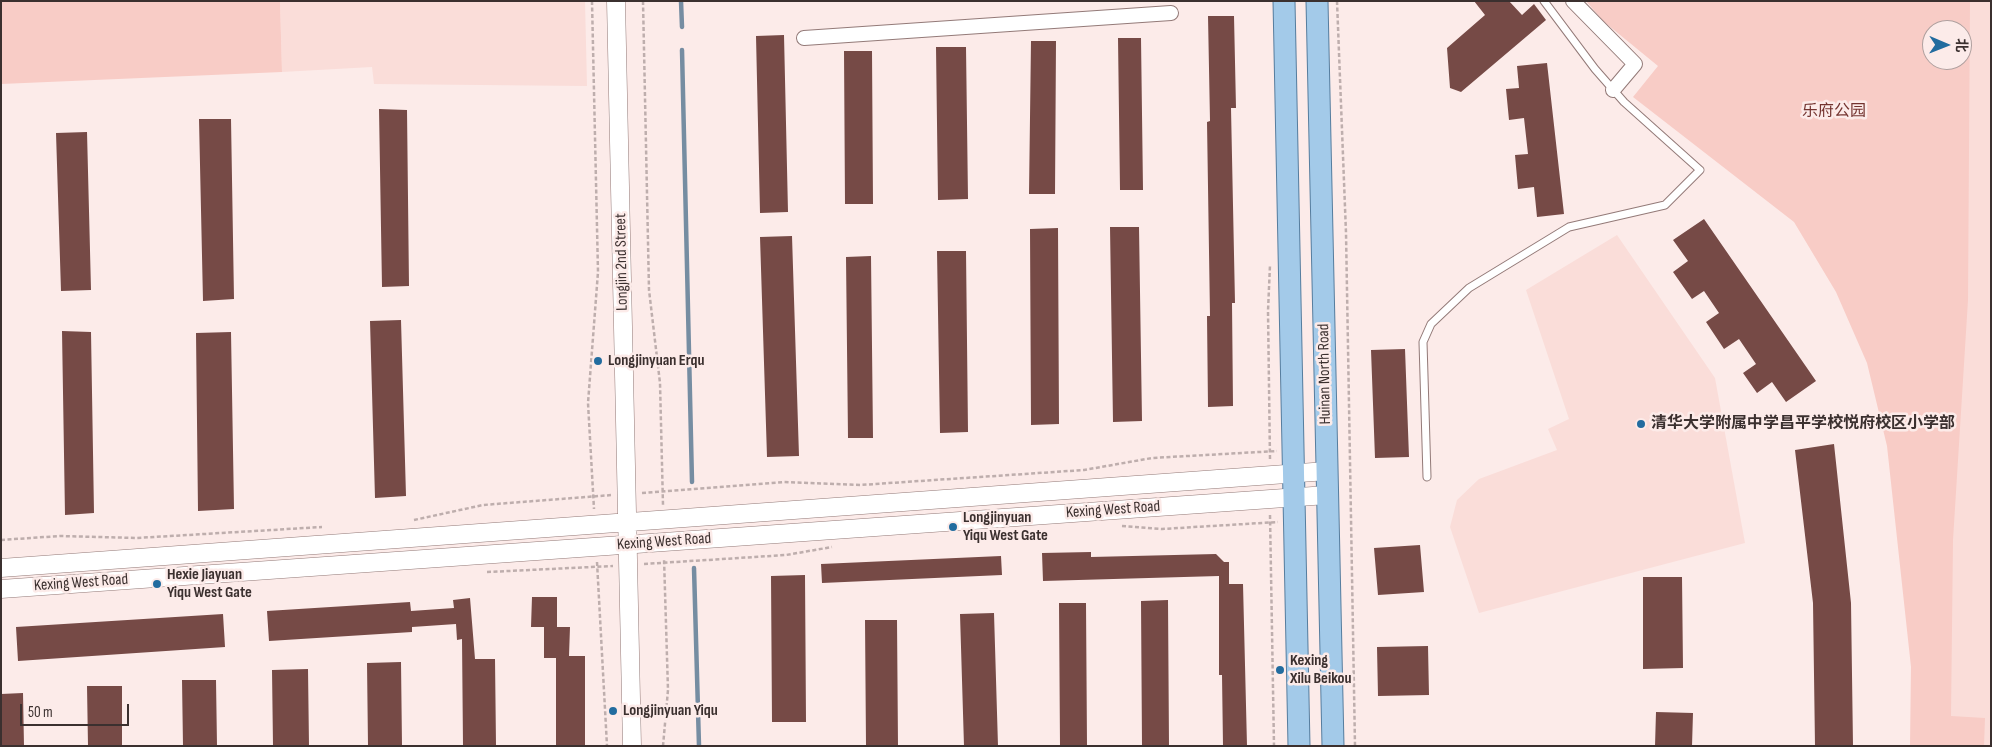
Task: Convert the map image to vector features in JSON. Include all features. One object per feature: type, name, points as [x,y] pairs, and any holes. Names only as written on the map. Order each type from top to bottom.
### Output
[{"type":"main road","name":"Huinan North Road","points":[[1284,1],[1299,746]]},
{"type":"main road","name":"Huinan North Road","points":[[1317,1],[1333,746]]},
{"type":"street","name":"Longjin 2nd Street","points":[[616,1],[628,544]]},
{"type":"street","points":[[1573,1],[1635,64],[1613,90]]},
{"type":"street","points":[[804,38],[1171,13]]},
{"type":"street","name":"Kexing West Road","points":[[1,568],[1327,471]]},
{"type":"street","name":"Kexing West Road","points":[[1,589],[1327,495]]},
{"type":"street","points":[[628,544],[632,746]]},
{"type":"lane","points":[[1427,477],[1424,342],[1431,324],[1469,288],[1569,227],[1665,205],[1700,170],[1624,102],[1595,69],[1544,1]]},
{"type":"path","points":[[592,1],[598,272],[588,403],[595,524]]},
{"type":"path","points":[[643,1],[649,290],[660,383],[663,519]]},
{"type":"path","points":[[1337,1],[1346,242],[1355,746]]},
{"type":"path","points":[[663,746],[668,690],[664,542]]},
{"type":"path","points":[[596,547],[607,746]]},
{"type":"path","points":[[1271,559],[1274,746]]},
{"type":"shaded area","points":[[280,1],[585,1],[587,86],[374,84],[372,67],[282,72]]},
{"type":"shaded area","name":"乐府公园","points":[[1607,1],[1991,1],[1991,746],[1920,746],[1922,477],[1863,269]]},
{"type":"shaded area","name":"清华大学附属中学昌平学校悦府校区小学部","points":[[1617,235],[1715,378],[1745,543],[1479,613],[1450,527],[1457,500],[1479,479],[1557,450],[1548,429],[1569,419],[1526,290]]},
{"type":"green space","points":[[1,1],[280,1],[282,72],[1,84]]},
{"type":"green space","name":"乐府公园","points":[[1586,1],[1970,1],[1970,20],[1922,20],[1922,70],[1970,70],[1968,300],[1953,540],[1951,716],[1985,718],[1984,746],[1910,746],[1911,667],[1887,446],[1867,363],[1836,292],[1794,222],[1633,97],[1658,66],[1603,21]]},
{"type":"building","points":[[1474,1],[1509,1],[1522,15],[1534,4],[1546,20],[1461,92],[1450,88],[1447,48],[1485,15]]},
{"type":"building","points":[[1208,16],[1234,16],[1236,108],[1231,108],[1235,303],[1232,303],[1233,406],[1208,407],[1207,316],[1210,316],[1207,122],[1210,121]]},
{"type":"building","points":[[784,35],[788,212],[760,213],[756,36]]},
{"type":"building","points":[[1118,38],[1141,38],[1143,190],[1120,190]]},
{"type":"building","points":[[1031,41],[1056,41],[1055,194],[1029,194]]},
{"type":"building","points":[[936,47],[966,47],[968,199],[938,200]]},
{"type":"building","points":[[844,51],[872,51],[873,204],[845,204]]},
{"type":"building","points":[[1547,63],[1564,214],[1537,217],[1534,187],[1518,189],[1515,155],[1528,154],[1524,118],[1509,120],[1506,89],[1519,88],[1517,66]]},
{"type":"building","points":[[379,109],[407,110],[409,286],[382,287]]},
{"type":"building","points":[[199,119],[231,119],[234,299],[203,301]]},
{"type":"building","points":[[87,132],[91,290],[61,291],[56,133]]},
{"type":"building","points":[[1704,219],[1816,381],[1786,402],[1772,382],[1757,393],[1743,373],[1756,364],[1739,339],[1724,349],[1706,322],[1719,313],[1704,291],[1692,299],[1673,272],[1688,261],[1673,240]]},
{"type":"building","points":[[1110,227],[1139,227],[1142,421],[1113,422]]},
{"type":"building","points":[[1058,228],[1059,424],[1031,425],[1030,229]]},
{"type":"building","points":[[792,236],[799,456],[767,457],[760,237]]},
{"type":"building","points":[[937,251],[966,251],[968,432],[940,433]]},
{"type":"building","points":[[871,256],[873,438],[848,438],[846,257]]},
{"type":"building","points":[[401,320],[406,496],[375,498],[370,321]]},
{"type":"building","points":[[62,331],[91,332],[94,513],[65,515]]},
{"type":"building","points":[[231,332],[234,509],[198,511],[196,333]]},
{"type":"building","points":[[1405,349],[1409,457],[1375,458],[1371,350]]},
{"type":"building","points":[[1834,444],[1851,603],[1853,746],[1815,746],[1813,603],[1795,450]]},
{"type":"building","points":[[1420,545],[1424,592],[1378,595],[1374,548]]},
{"type":"building","points":[[1091,552],[1091,557],[1216,554],[1224,562],[1229,562],[1229,584],[1243,584],[1247,746],[1223,746],[1222,675],[1219,675],[1219,576],[1043,581],[1042,553]]},
{"type":"building","points":[[1001,556],[1002,575],[822,583],[821,564]]},
{"type":"building","points":[[805,575],[806,722],[772,722],[771,576]]},
{"type":"building","points":[[1643,577],[1682,577],[1683,668],[1643,669]]},
{"type":"building","points":[[532,597],[557,597],[557,627],[570,627],[569,656],[585,656],[585,746],[556,746],[556,658],[544,658],[544,627],[531,627]]},
{"type":"building","points":[[470,598],[475,659],[495,659],[496,746],[463,746],[462,639],[457,640],[456,624],[412,627],[412,632],[269,641],[267,611],[410,602],[411,611],[454,608],[453,600]]},
{"type":"building","points":[[1168,600],[1169,746],[1142,746],[1141,601]]},
{"type":"building","points":[[1059,603],[1086,603],[1087,746],[1060,746]]},
{"type":"building","points":[[994,613],[998,746],[964,746],[960,614]]},
{"type":"building","points":[[223,614],[225,647],[18,661],[16,627]]},
{"type":"building","points":[[865,620],[897,620],[898,746],[866,746]]},
{"type":"building","points":[[1428,646],[1429,695],[1378,696],[1377,647]]},
{"type":"building","points":[[401,662],[402,746],[368,746],[367,663]]},
{"type":"building","points":[[308,669],[309,746],[273,746],[272,670]]},
{"type":"building","points":[[182,680],[216,680],[217,746],[183,746]]},
{"type":"building","points":[[87,686],[122,686],[122,746],[88,746]]},
{"type":"building","points":[[23,693],[24,746],[1,746],[1,694]]},
{"type":"building","points":[[1656,712],[1693,713],[1692,746],[1655,746]]},
{"type":"waterway","points":[[681,1],[682,27]]},
{"type":"waterway","points":[[682,50],[692,482]]},
{"type":"waterway","points":[[694,568],[699,746]]},
{"type":"place","name":"Longjinyuan Erqu","points":[[598,361]]},
{"type":"place","name":"清华大学附属中学昌平学校悦府校区小学部","points":[[1641,424]]},
{"type":"place","name":"Longjinyuan Yiqu West Gate","points":[[953,527]]},
{"type":"place","name":"Hexie Jiayuan Yiqu West Gate","points":[[157,584]]},
{"type":"place","name":"Kexing Xilu Beikou","points":[[1280,670]]},
{"type":"place","name":"Longjinyuan Yiqu","points":[[613,711]]}]
